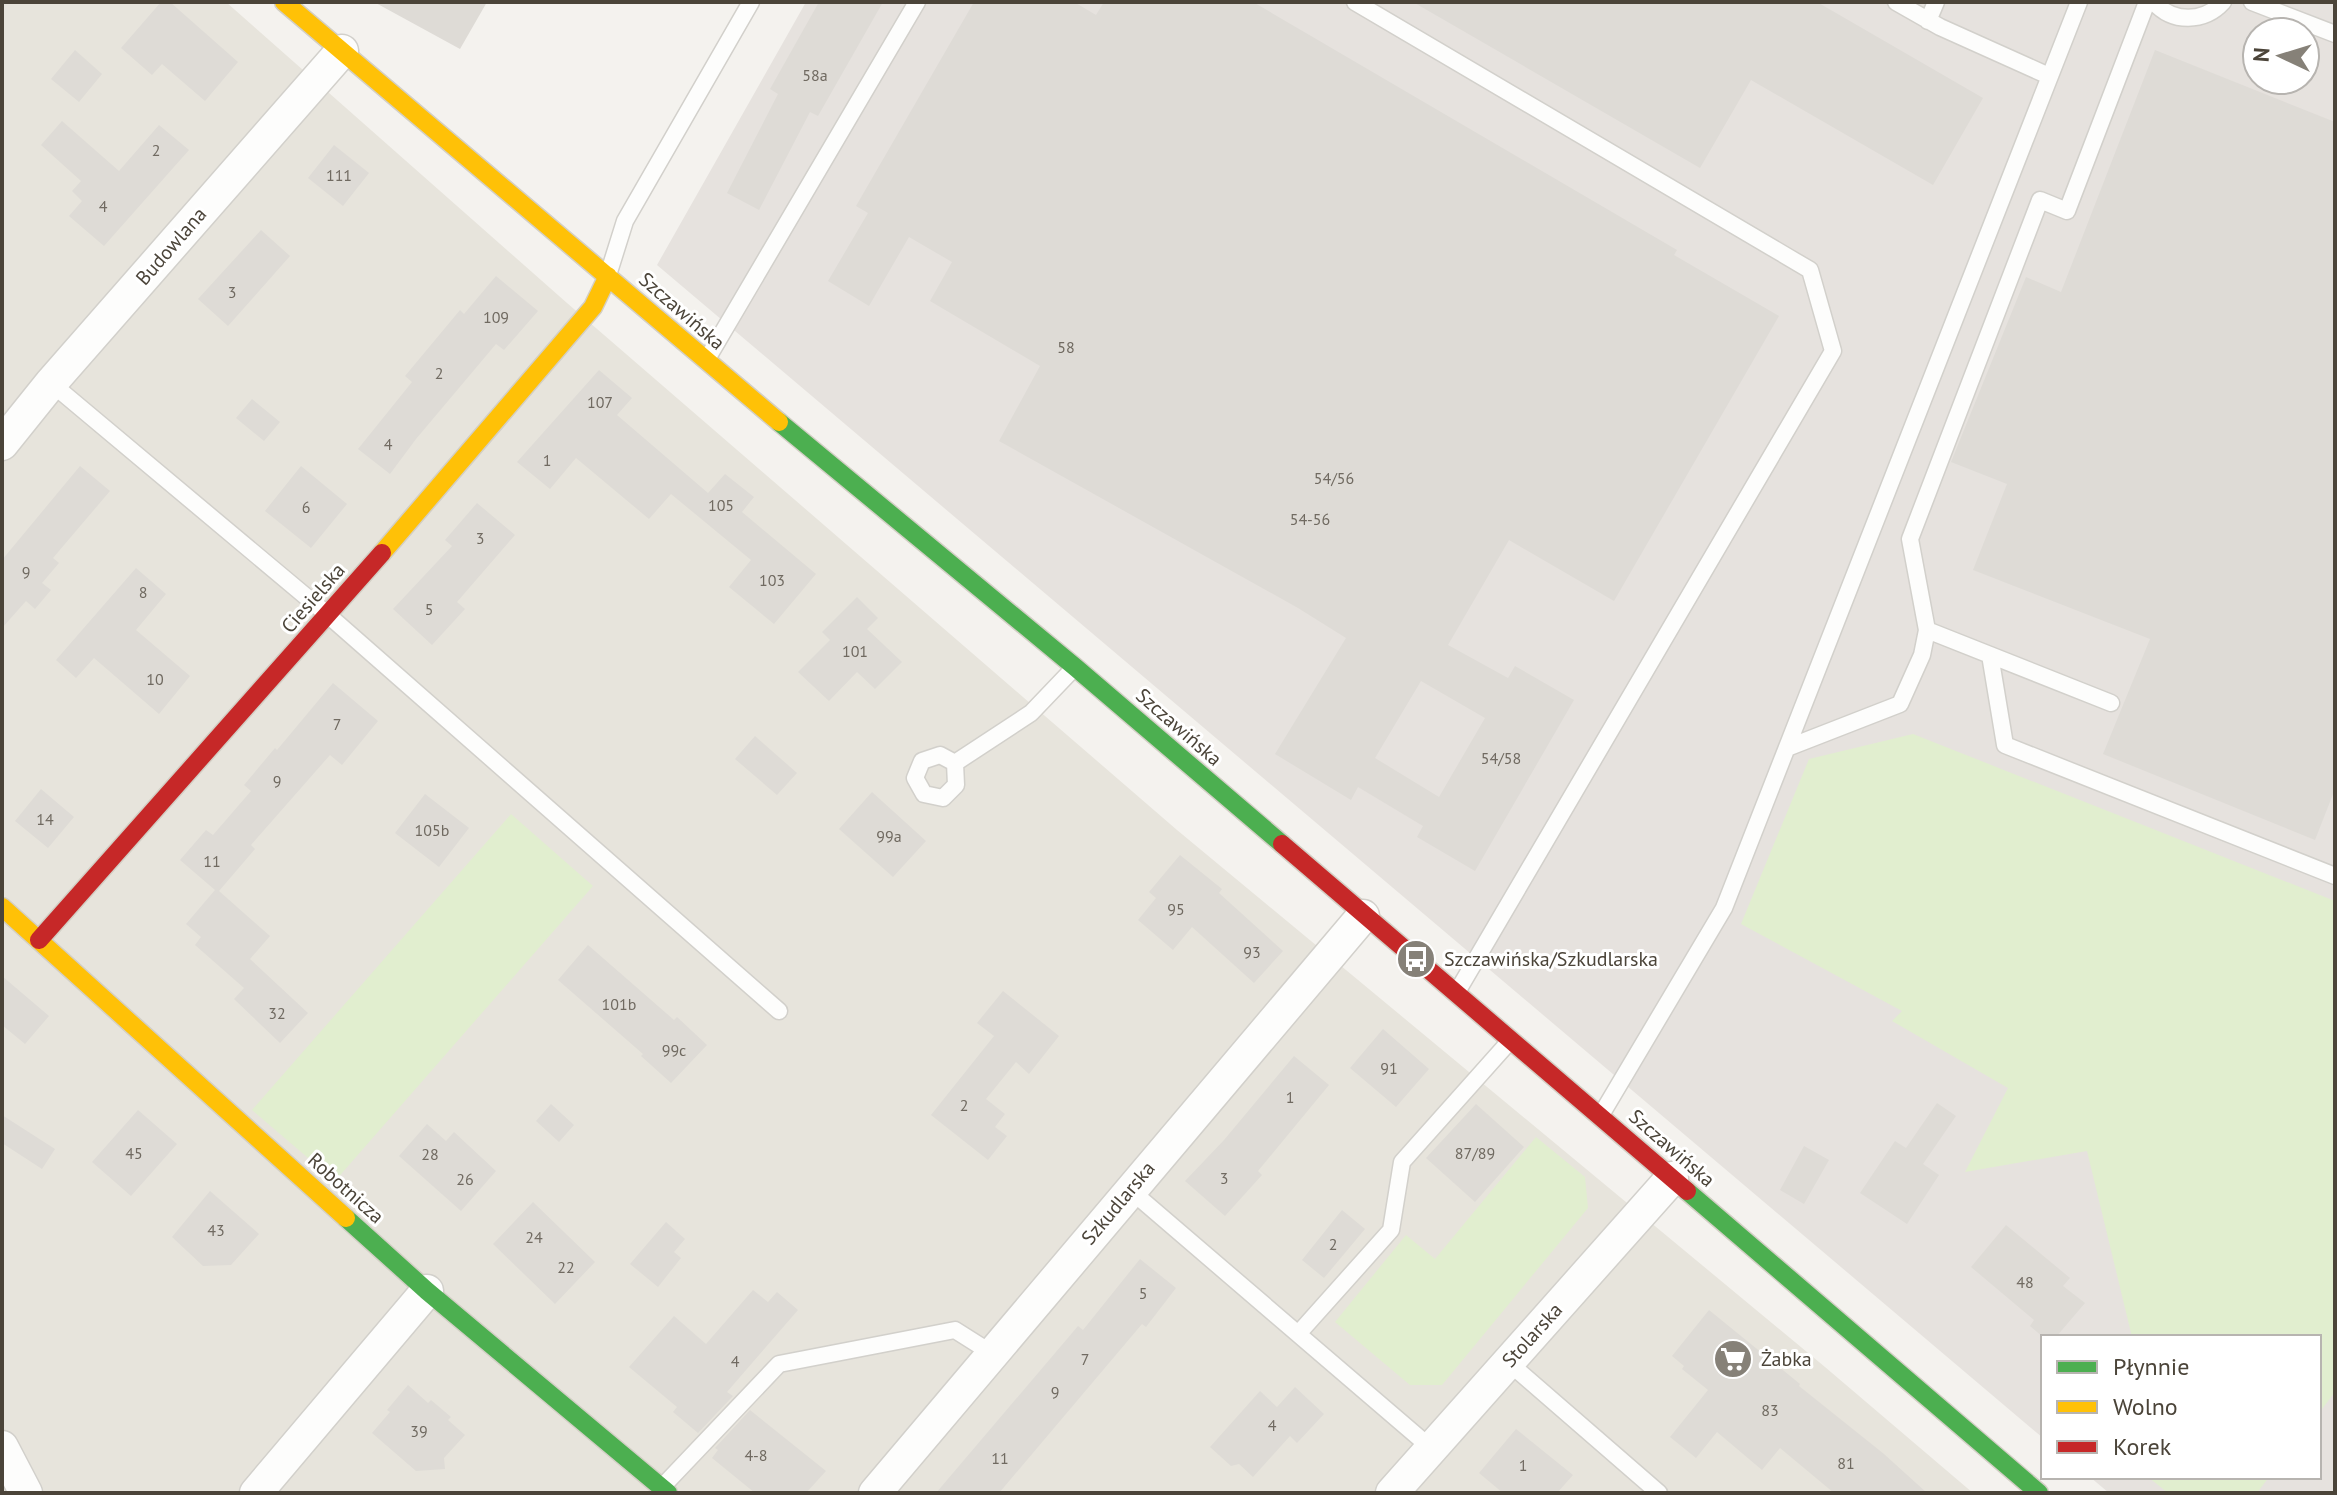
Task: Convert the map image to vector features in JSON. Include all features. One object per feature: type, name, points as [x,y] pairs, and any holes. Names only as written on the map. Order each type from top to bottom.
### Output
[{"type":"street","name":"Szczawińska","points":[[284,2],[706,361],[1075,667],[2039,1493]]},
{"type":"street","name":"Budowlana","points":[[2,444],[51,383],[342,51]]},
{"type":"street","name":"Ciesielska","points":[[39,940],[328,615],[593,307],[608,276]]},
{"type":"street","name":"Robotnicza","points":[[2,907],[427,1291],[665,1490]]},
{"type":"street","name":"Szkudlarska","points":[[875,1493],[1363,916]]},
{"type":"street","name":"Stolarska","points":[[1392,1493],[1672,1178]]},
{"type":"street","points":[[256,1493],[427,1291]]},
{"type":"street","points":[[2,1447],[26,1493]]},
{"type":"lane","points":[[608,276],[625,221],[751,2]]},
{"type":"lane","points":[[706,361],[917,2]]},
{"type":"lane","points":[[1355,2],[1810,270],[1833,351],[1456,994]]},
{"type":"lane","points":[[1896,2],[1928,21],[2049,76]]},
{"type":"lane","points":[[1928,21],[1936,2]]},
{"type":"lane","points":[[1601,1115],[1724,908],[2079,2]]},
{"type":"lane","points":[[1787,748],[1900,704],[1922,655],[1927,630],[1910,539],[2040,200],[2067,211],[2147,2]]},
{"type":"lane","points":[[2154,2],[2174,16],[2190,19],[2206,15],[2223,2]]},
{"type":"lane","points":[[2252,2],[2335,34]]},
{"type":"lane","points":[[51,383],[328,615],[779,1011]]},
{"type":"lane","points":[[1927,630],[2111,703]]},
{"type":"lane","points":[[1990,655],[2005,745],[2335,876]]},
{"type":"lane","points":[[955,763],[1031,713],[1075,667]]},
{"type":"lane","points":[[1298,1334],[1391,1230],[1402,1162],[1510,1041]]},
{"type":"lane","points":[[1129,1189],[1431,1448]]},
{"type":"lane","points":[[665,1490],[779,1364],[955,1330],[993,1354]]},
{"type":"lane","points":[[1508,1362],[1659,1493]]},
{"type":"shaded area","points":[[2,2],[226,2],[567,303],[1177,830],[1973,1493],[2,1493]]},
{"type":"shaded area","points":[[806,2],[2335,2],[2335,1493],[2109,1493],[2092,1479],[2321,1479],[2321,1335],[2041,1335],[2041,1436],[657,265]]},
{"type":"green space","points":[[1913,734],[2335,901],[2335,1392],[2321,1410],[2321,1335],[2132,1335],[2087,1151],[1965,1172],[2008,1088],[1892,1021],[1902,1011],[1741,924],[1809,759]]},
{"type":"green space","points":[[511,814],[593,886],[335,1181],[252,1110]]},
{"type":"green space","points":[[1536,1137],[1585,1177],[1588,1208],[1442,1385],[1410,1385],[1335,1322],[1406,1235],[1435,1259]]},
{"type":"green space","points":[[2150,1479],[2268,1479],[2257,1493],[2168,1493]]},
{"type":"building","points":[[161,2],[170,2],[238,62],[205,101],[162,64],[152,75],[121,48]]},
{"type":"building","points":[[374,2],[487,2],[460,49]]},
{"type":"building","points":[[819,2],[883,2],[818,116],[810,112],[759,210],[727,193],[778,94],[770,89]]},
{"type":"building","points":[[974,2],[1074,2],[1096,15],[1104,2],[1253,2],[1677,250],[1674,255],[1779,316],[1614,601],[1509,540],[1448,645],[1508,678],[1515,666],[1574,700],[1475,871],[1417,837],[1423,826],[1358,787],[1351,800],[1275,754],[1346,638],[999,441],[1040,366],[930,301],[952,262],[909,237],[869,306],[828,281],[868,213],[856,206]],"holes":[[[1421,681],[1485,718],[1439,797],[1375,758]]]},
{"type":"building","points":[[1413,2],[1817,2],[1983,98],[1933,185],[1751,80],[1700,168]]},
{"type":"building","points":[[75,50],[102,74],[79,102],[51,79]]},
{"type":"building","points":[[2155,50],[2241,84],[2241,96],[2270,96],[2335,122],[2335,789],[2315,840],[2103,754],[2150,639],[1973,570],[2007,484],[1951,462],[2026,277],[2061,292]]},
{"type":"building","points":[[62,121],[119,171],[159,125],[189,150],[104,246],[69,216],[82,201],[72,191],[81,181],[41,145]]},
{"type":"building","points":[[334,145],[369,173],[343,206],[308,178]]},
{"type":"building","points":[[261,230],[290,256],[228,326],[198,299]]},
{"type":"building","points":[[496,276],[538,311],[504,350],[496,344],[390,474],[358,449],[412,382],[405,376],[460,310],[464,314]]},
{"type":"building","points":[[599,370],[632,398],[617,415],[708,493],[725,474],[754,497],[742,512],[816,574],[774,624],[729,587],[751,560],[671,494],[649,519],[576,458],[550,489],[517,462]]},
{"type":"building","points":[[252,399],[280,422],[264,441],[236,418]]},
{"type":"building","points":[[80,466],[110,491],[53,558],[59,563],[42,583],[51,590],[35,609],[26,601],[2,628],[2,560]]},
{"type":"building","points":[[301,466],[347,504],[311,548],[265,511]]},
{"type":"building","points":[[477,503],[515,535],[457,602],[465,609],[432,645],[393,609],[452,546],[445,540]]},
{"type":"building","points":[[136,568],[166,594],[136,630],[190,676],[159,714],[94,658],[76,678],[56,660]]},
{"type":"building","points":[[857,597],[878,618],[867,629],[902,662],[875,689],[857,672],[829,701],[798,672],[830,640],[822,632]]},
{"type":"building","points":[[333,683],[378,721],[342,765],[330,755],[251,845],[255,849],[219,891],[270,936],[250,959],[308,1013],[280,1043],[234,999],[244,988],[195,945],[201,937],[186,924],[215,890],[180,860],[206,830],[213,835],[251,791],[244,785]]},
{"type":"building","points":[[755,736],[797,773],[777,795],[735,759]]},
{"type":"building","points":[[41,789],[74,817],[48,848],[15,821]]},
{"type":"building","points":[[872,792],[926,841],[893,877],[839,829]]},
{"type":"building","points":[[425,794],[469,828],[439,867],[395,833]]},
{"type":"building","points":[[1180,855],[1222,889],[1219,893],[1283,951],[1254,983],[1192,927],[1173,950],[1138,920],[1156,898],[1149,892]]},
{"type":"building","points":[[588,945],[707,1045],[671,1083],[641,1056],[643,1054],[558,980]]},
{"type":"building","points":[[2,976],[49,1016],[25,1044],[2,1025]]},
{"type":"building","points":[[1003,991],[1059,1036],[1029,1074],[1016,1062],[986,1099],[1005,1114],[995,1127],[1007,1136],[988,1160],[931,1115],[994,1036],[977,1023]]},
{"type":"building","points":[[1383,1029],[1429,1069],[1396,1107],[1350,1068]]},
{"type":"building","points":[[1294,1056],[1329,1085],[1258,1171],[1262,1175],[1225,1216],[1185,1181],[1224,1140]]},
{"type":"building","points":[[1937,1103],[1956,1116],[1923,1164],[1939,1175],[1907,1224],[1860,1193],[1895,1141],[1906,1148]]},
{"type":"building","points":[[551,1104],[574,1125],[559,1142],[536,1121]]},
{"type":"building","points":[[1476,1104],[1524,1147],[1475,1202],[1426,1158]]},
{"type":"building","points":[[138,1110],[177,1144],[131,1196],[92,1162]]},
{"type":"building","points":[[2,1115],[55,1149],[42,1169],[2,1143]]},
{"type":"building","points":[[427,1124],[446,1141],[454,1132],[496,1171],[461,1211],[399,1156]]},
{"type":"building","points":[[1804,1146],[1829,1160],[1804,1204],[1780,1190]]},
{"type":"building","points":[[210,1191],[259,1234],[231,1265],[203,1266],[172,1237]]},
{"type":"building","points":[[533,1202],[595,1262],[555,1304],[493,1244]]},
{"type":"building","points":[[1342,1210],[1365,1229],[1324,1278],[1302,1260]]},
{"type":"building","points":[[666,1222],[685,1239],[674,1252],[681,1258],[658,1287],[630,1264]]},
{"type":"building","points":[[2006,1225],[2070,1278],[2063,1286],[2085,1303],[2058,1335],[2041,1335],[2030,1326],[2034,1320],[1971,1267]]},
{"type":"building","points":[[1140,1259],[1176,1288],[1146,1327],[1142,1324],[999,1493],[936,1493],[1078,1326],[1083,1330]]},
{"type":"building","points":[[753,1290],[768,1302],[777,1292],[798,1310],[727,1392],[733,1396],[698,1433],[673,1412],[677,1407],[629,1367],[674,1316],[706,1344]]},
{"type":"building","points":[[1709,1310],[1927,1493],[1834,1493],[1780,1448],[1762,1470],[1717,1432],[1696,1458],[1670,1437],[1708,1390],[1682,1369],[1684,1366],[1672,1356]]},
{"type":"building","points":[[408,1385],[428,1403],[431,1400],[451,1417],[448,1420],[465,1435],[444,1458],[445,1469],[416,1471],[372,1433]]},
{"type":"building","points":[[1295,1387],[1324,1414],[1297,1443],[1290,1436],[1253,1477],[1239,1464],[1231,1466],[1210,1447],[1260,1391],[1277,1407]]},
{"type":"building","points":[[750,1410],[826,1471],[806,1493],[755,1493],[712,1458],[718,1450],[715,1448]]},
{"type":"building","points":[[1516,1429],[1573,1475],[1557,1493],[1503,1493],[1479,1473]]},
{"type":"traffic: fast","points":[[779,422],[1075,667],[1282,844]]},
{"type":"traffic: fast","points":[[1687,1191],[2039,1493]]},
{"type":"traffic: fast","points":[[346,1218],[427,1291],[668,1493]]},
{"type":"traffic: slow","points":[[284,2],[779,422]]},
{"type":"traffic: slow","points":[[382,553],[593,307],[608,276]]},
{"type":"traffic: slow","points":[[2,907],[346,1218]]},
{"type":"traffic: jam","points":[[39,940],[382,553]]},
{"type":"traffic: jam","points":[[1282,844],[1687,1191]]},
{"type":"place","name":"Szczawińska/Szkudlarska","points":[[1416,959]]},
{"type":"place","name":"Żabka","points":[[1733,1359]]}]
